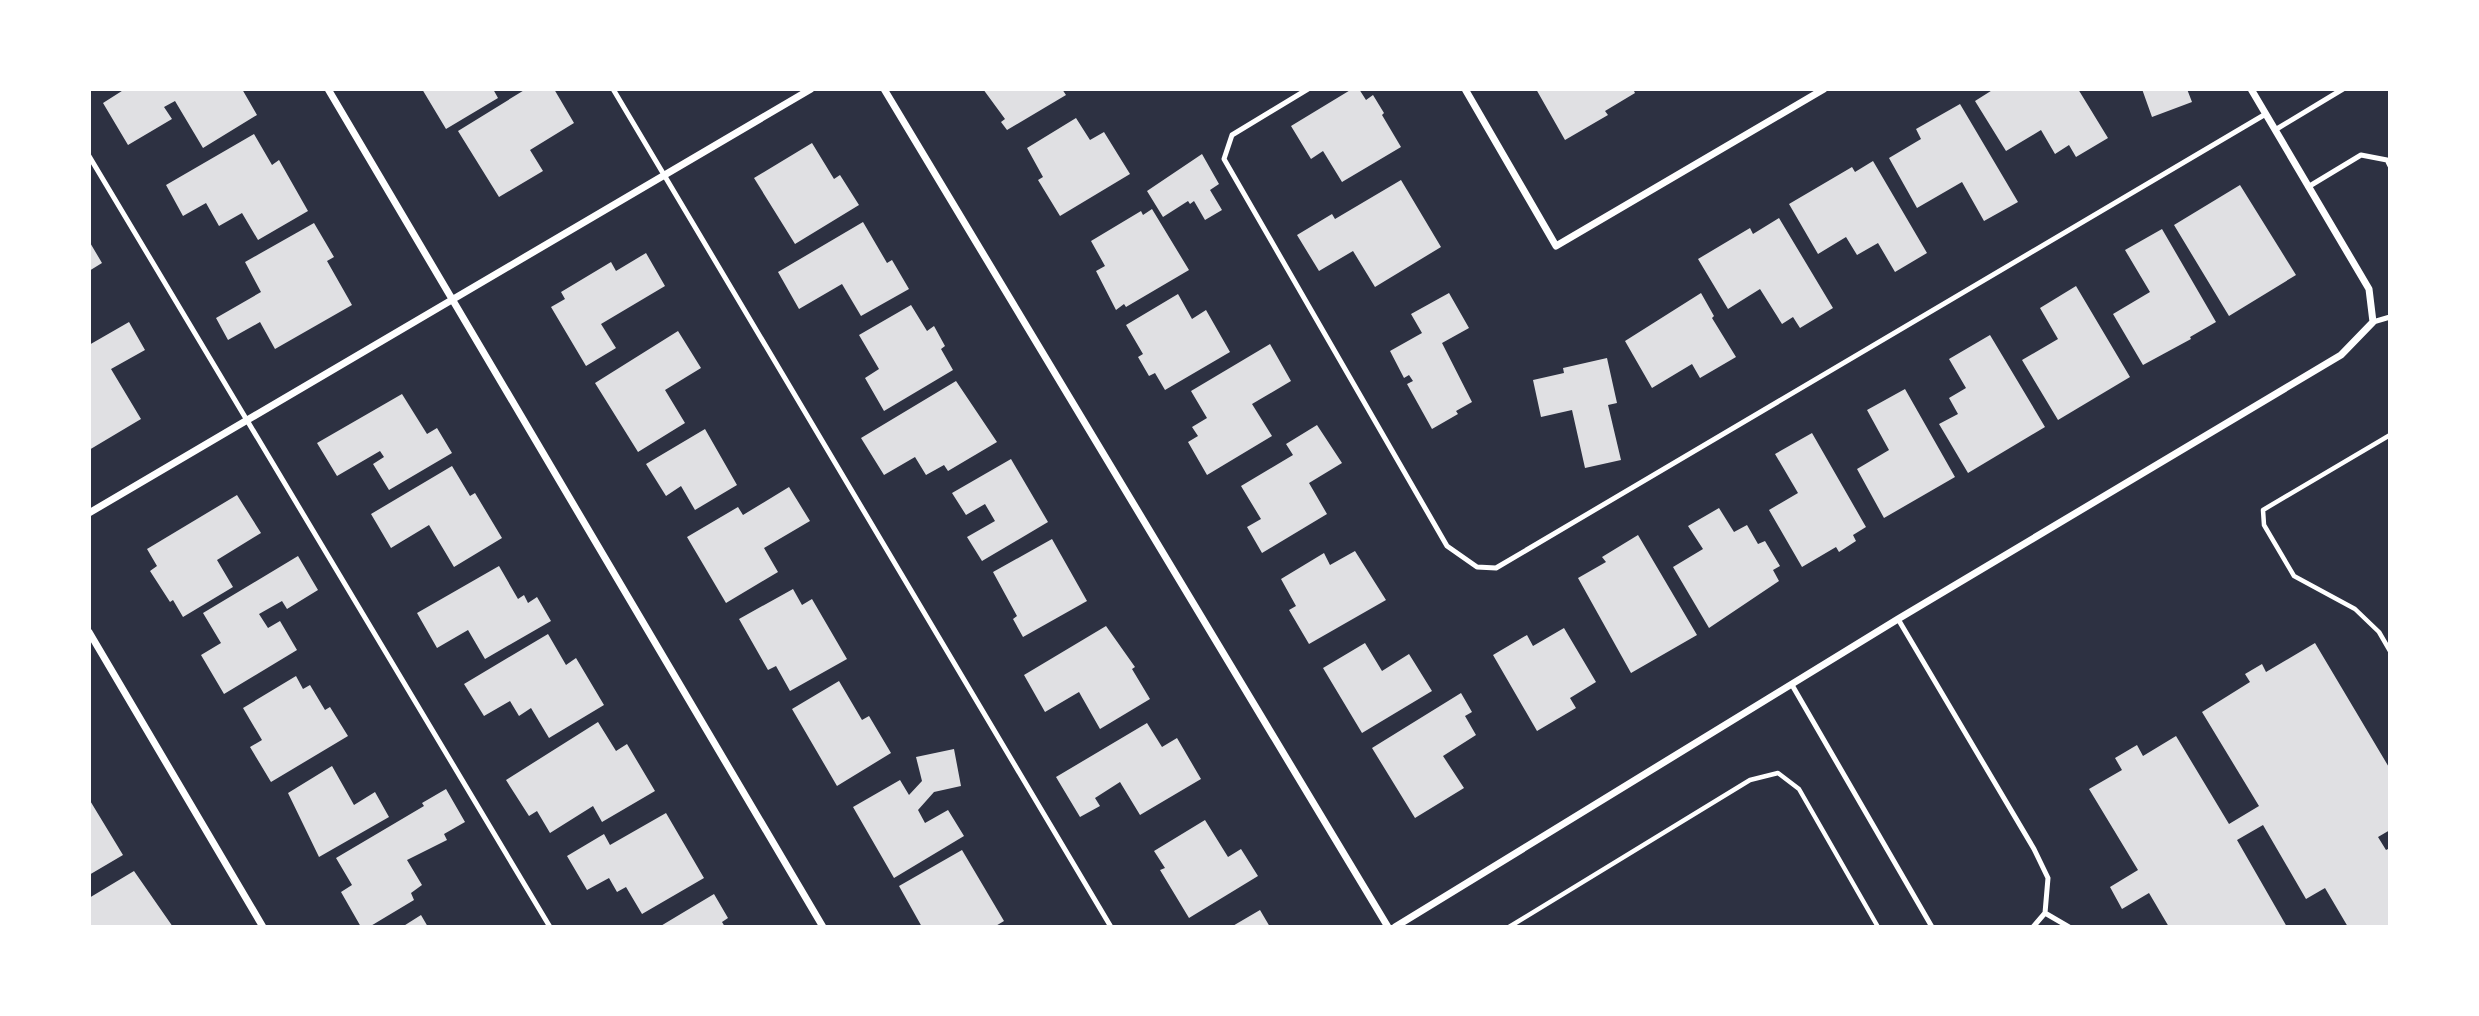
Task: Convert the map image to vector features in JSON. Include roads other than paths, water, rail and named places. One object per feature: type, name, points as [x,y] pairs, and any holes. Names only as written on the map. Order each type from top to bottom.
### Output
[{"type":"street","points":[[328,89],[823,927]]},
{"type":"street","points":[[89,513],[811,89]]},
{"type":"street","points":[[884,89],[1388,927]]},
{"type":"street","points":[[1465,89],[1556,246],[1824,89]]},
{"type":"street","points":[[1395,927],[1898,620],[2342,355],[2373,322],[2369,289],[2251,89]]},
{"type":"street","points":[[89,632],[263,927]]},
{"type":"lane","points":[[613,89],[1111,927]]},
{"type":"lane","points":[[1308,89],[1233,135],[1223,159],[1447,546],[1477,567],[1496,568],[2264,115]]},
{"type":"lane","points":[[2274,130],[2343,89]]},
{"type":"lane","points":[[2308,187],[2361,155],[2387,160],[2390,166]]},
{"type":"lane","points":[[89,156],[550,927]]},
{"type":"lane","points":[[2373,322],[2390,317]]},
{"type":"lane","points":[[1898,620],[2049,878],[2045,913],[2033,927]]},
{"type":"lane","points":[[1792,685],[1932,927]]},
{"type":"lane","points":[[2045,913],[2069,927]]}]
